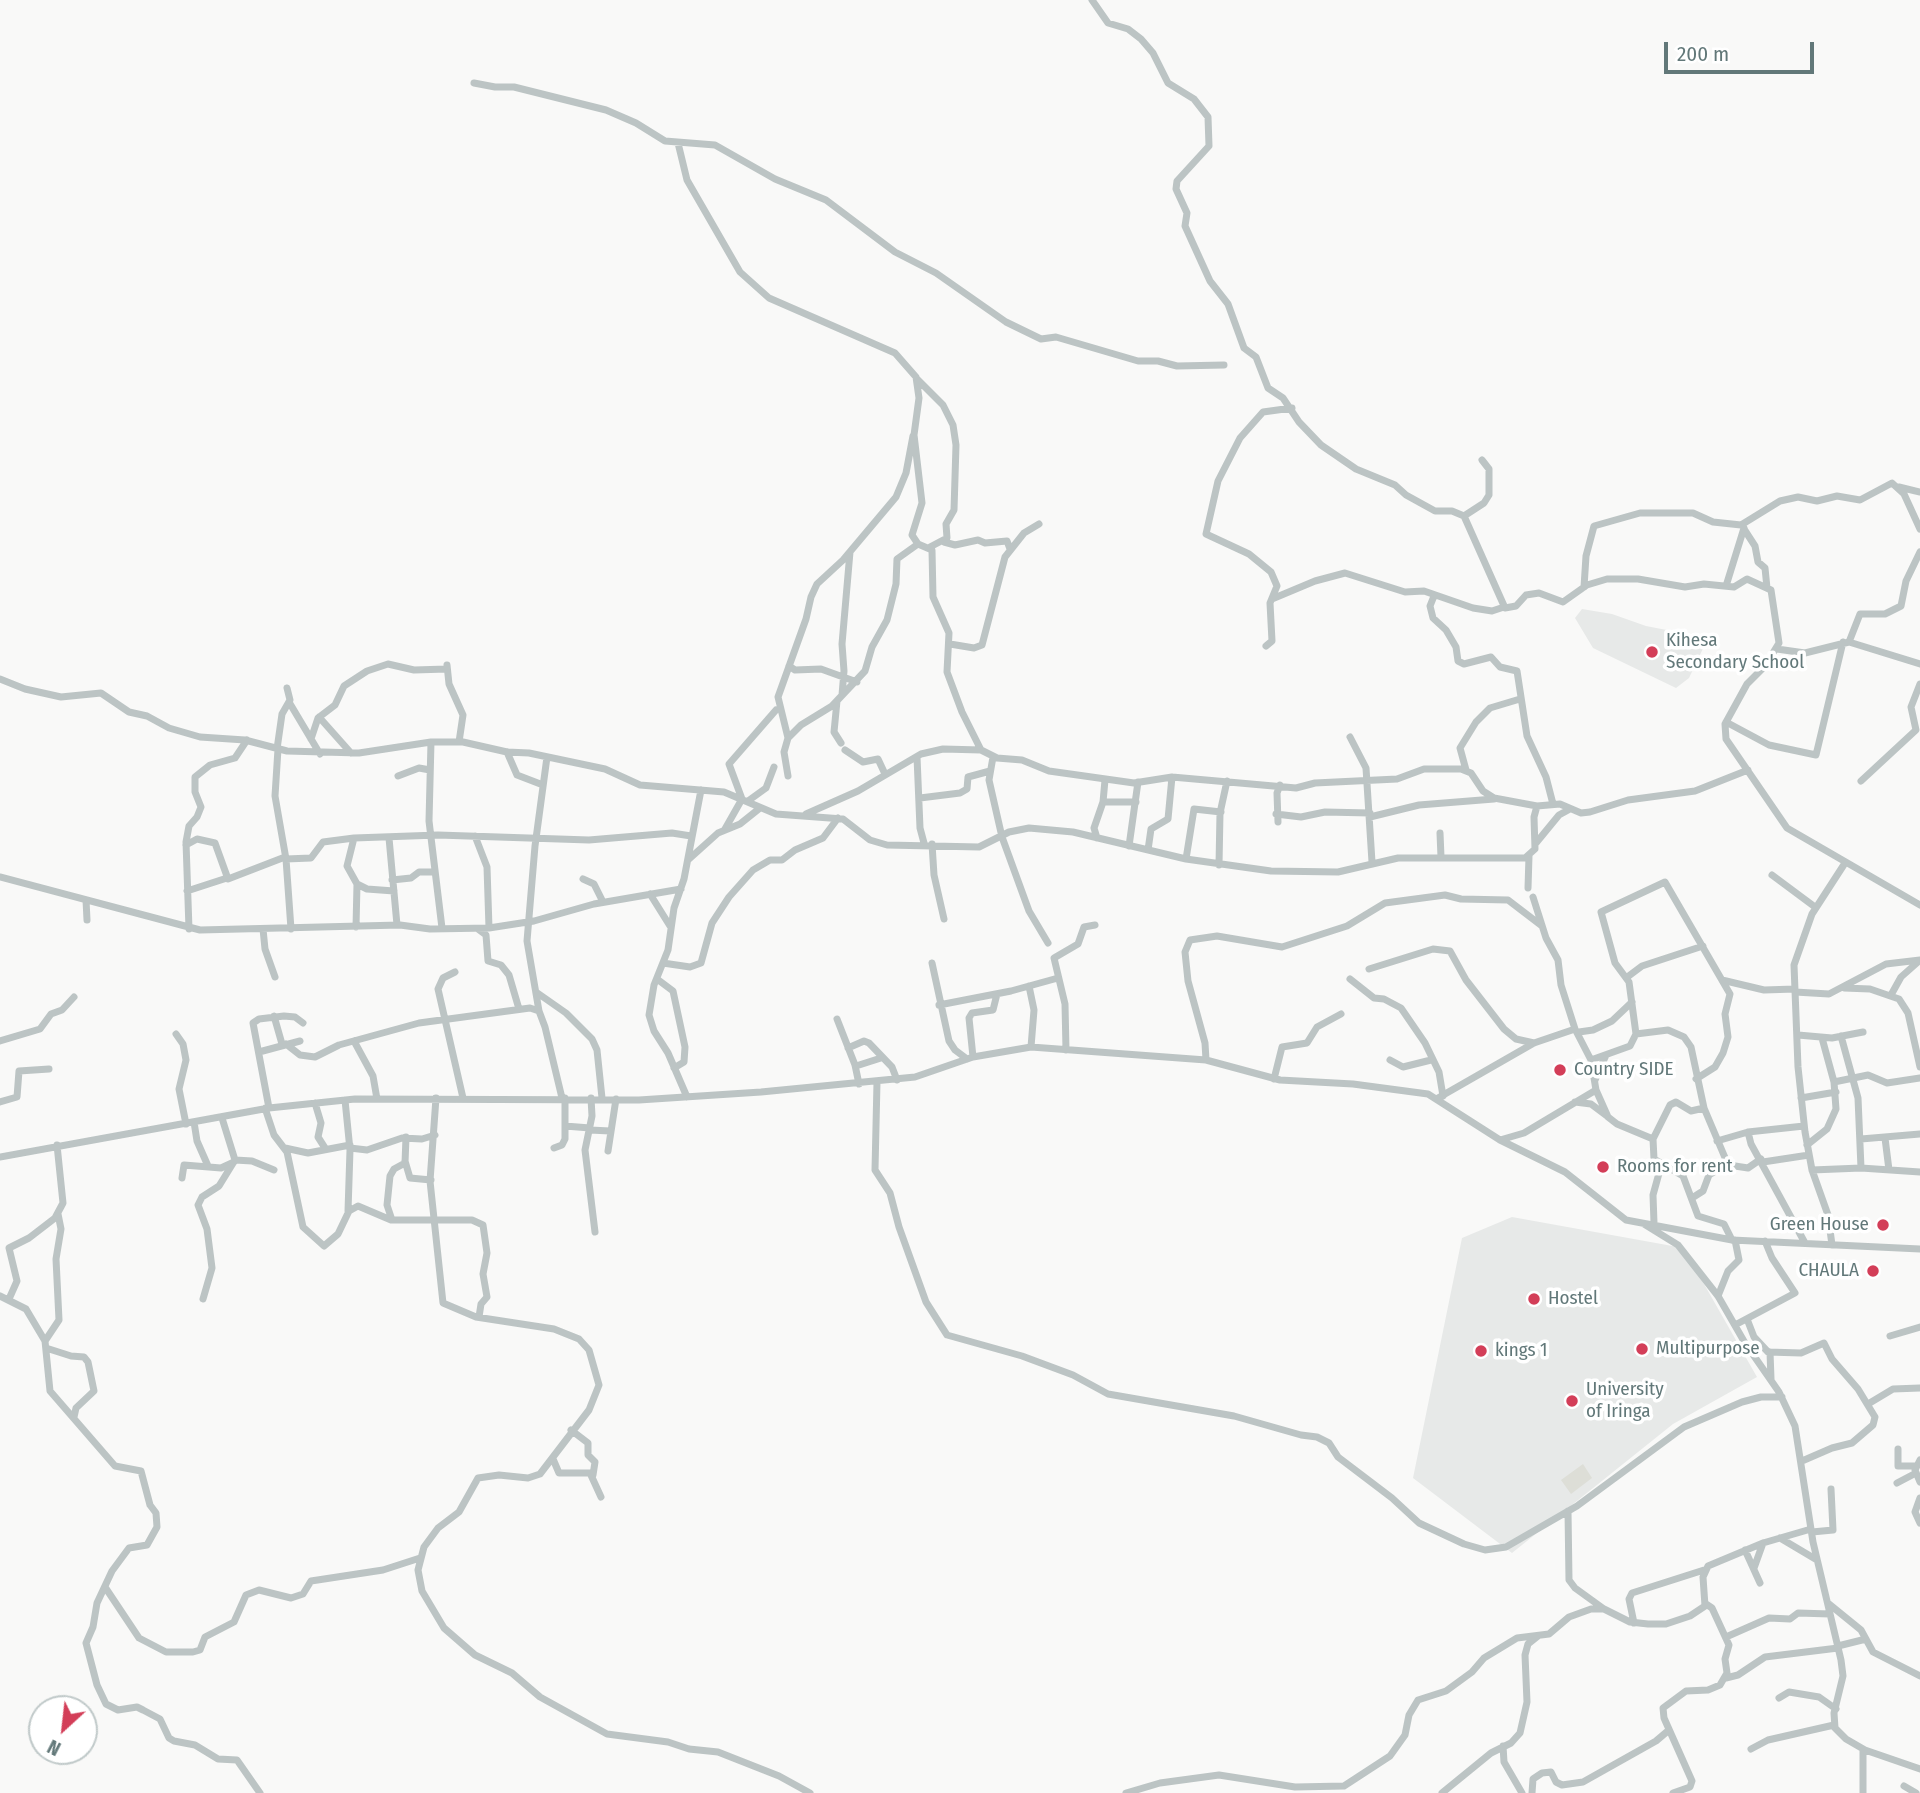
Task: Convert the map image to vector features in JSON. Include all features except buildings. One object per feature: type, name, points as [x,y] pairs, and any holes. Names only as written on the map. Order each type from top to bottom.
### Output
[{"type":"street","points":[[1092,0],[1108,23],[1128,29],[1141,39],[1153,52],[1168,83],[1194,99],[1208,117],[1209,146],[1177,181],[1176,189],[1187,213],[1185,226],[1211,284],[1228,303],[1244,348],[1256,357],[1268,388],[1292,408],[1298,422],[1321,445],[1356,469],[1395,485],[1406,495],[1435,511],[1452,511],[1464,516],[1504,607]]},
{"type":"street","points":[[474,83],[514,87],[606,110],[636,123],[665,141],[715,145],[775,179],[820,196],[895,252],[936,274],[1006,322],[1041,339],[1056,337],[1138,362],[1158,361],[1177,366],[1224,365]]},
{"type":"street","points":[[678,143],[687,180],[740,272],[777,302],[895,353],[943,405],[955,432],[954,510],[946,524],[948,535],[944,541],[930,547],[918,544],[912,535],[922,503],[914,435]]},
{"type":"street","points":[[786,723],[776,710],[775,697],[789,666],[814,589],[896,497],[906,473],[919,398],[916,377]]},
{"type":"street","points":[[1266,646],[1272,641],[1272,599],[1276,583],[1267,566],[1206,534],[1218,481],[1240,438],[1263,412],[1292,408]]},
{"type":"street","points":[[1464,516],[1485,503],[1489,495],[1489,469],[1482,460]]},
{"type":"street","points":[[1726,586],[1744,526],[1780,501],[1802,497],[1817,501],[1837,496],[1860,500],[1889,484],[1920,492]]},
{"type":"street","points":[[1899,487],[1920,529]]},
{"type":"street","points":[[1584,587],[1589,537],[1597,523],[1654,512],[1693,513],[1716,522],[1744,526]]},
{"type":"street","points":[[950,644],[974,648],[982,645],[988,610],[998,591],[1004,561],[1010,549],[1039,524]]},
{"type":"street","points":[[1744,526],[1755,546],[1758,562],[1765,568],[1767,588]]},
{"type":"street","points":[[944,541],[955,545],[978,540],[985,543],[1007,541],[1010,549]]},
{"type":"street","points":[[788,738],[801,725],[821,715],[857,682],[865,671],[872,647],[887,620],[897,559],[918,544]]},
{"type":"street","points":[[930,547],[933,554],[933,597],[947,628],[950,644],[947,672],[981,750]]},
{"type":"street","points":[[850,551],[842,644],[843,677],[834,732],[843,746],[863,762],[879,760],[885,774]]},
{"type":"street","points":[[1726,722],[1769,745],[1816,755],[1846,642],[1860,614],[1885,614],[1901,606],[1906,581],[1920,552]]},
{"type":"street","points":[[1272,599],[1315,581],[1345,573],[1405,592],[1419,590],[1472,608],[1492,611],[1516,606],[1526,595],[1539,593],[1563,602],[1584,587],[1603,579],[1631,579],[1671,586],[1734,587],[1747,579],[1767,588],[1773,594],[1774,618],[1780,640],[1777,649],[1747,684],[1726,722],[1723,730],[1726,739],[1787,828],[1920,905]]},
{"type":"street","points":[[1434,596],[1430,606],[1433,618],[1445,628],[1455,645],[1456,659],[1464,664],[1491,657],[1500,667],[1516,671],[1520,699],[1525,711],[1527,736],[1546,777],[1553,804]]},
{"type":"street","points":[[1777,649],[1805,653],[1846,642],[1920,664]]},
{"type":"street","points":[[311,739],[320,717],[335,705],[346,684],[367,671],[388,664],[414,670],[447,667],[451,691],[463,715],[460,742]]},
{"type":"street","points":[[789,666],[796,670],[821,669],[857,682]]},
{"type":"street","points":[[0,679],[24,689],[61,697],[101,693],[128,712],[147,716],[169,727],[200,737],[247,740],[278,749],[320,754],[351,753],[389,751],[431,742],[460,742],[547,757],[606,769],[640,785],[724,792],[776,814],[806,814],[846,820],[862,835],[876,842],[979,847],[1029,828],[1097,838],[1219,865],[1332,873],[1373,862],[1441,857],[1529,856]]},
{"type":"street","points":[[1861,781],[1918,732],[1911,707],[1920,684]]},
{"type":"street","points":[[287,688],[289,702],[320,754]]},
{"type":"street","points":[[779,692],[788,738],[784,752],[788,776]]},
{"type":"street","points":[[1494,799],[1483,791],[1466,770],[1460,748],[1472,727],[1490,708],[1520,699]]},
{"type":"street","points":[[289,702],[282,715],[275,796],[285,858],[291,929]]},
{"type":"street","points":[[745,800],[729,764],[776,710]]},
{"type":"street","points":[[320,717],[328,728],[342,739],[351,753]]},
{"type":"street","points":[[1350,737],[1363,758],[1368,781],[1373,862]]},
{"type":"street","points":[[189,929],[186,845],[189,826],[201,807],[195,792],[196,774],[210,765],[235,758],[247,740]]},
{"type":"street","points":[[431,742],[435,872],[442,928]]},
{"type":"street","points":[[806,814],[858,791],[885,774],[943,749],[981,750],[993,757],[1022,760],[1049,771],[1138,782],[1172,778],[1296,788],[1315,783],[1397,779],[1424,769],[1466,770]]},
{"type":"street","points":[[507,752],[517,775],[543,785]]},
{"type":"street","points":[[547,757],[536,837],[528,922],[528,953],[539,1012],[557,1066],[564,1098],[563,1144],[554,1148]]},
{"type":"street","points":[[993,757],[990,771],[1002,837],[1029,911],[1048,943]]},
{"type":"street","points":[[915,760],[928,844],[944,919]]},
{"type":"street","points":[[398,776],[419,768],[430,770]]},
{"type":"street","points":[[725,829],[733,809],[766,788],[774,768]]},
{"type":"street","points":[[1280,785],[1277,818],[1325,812],[1370,815],[1419,806],[1494,799],[1538,806],[1553,804],[1586,813],[1644,797],[1695,791],[1748,770]]},
{"type":"street","points":[[920,798],[960,793],[967,789],[968,777],[990,771]]},
{"type":"street","points":[[1148,850],[1151,829],[1168,819],[1172,778]]},
{"type":"street","points":[[1097,838],[1094,828],[1105,780]]},
{"type":"street","points":[[1219,865],[1221,812],[1227,781]]},
{"type":"street","points":[[1129,846],[1138,782]]},
{"type":"street","points":[[687,1097],[651,1023],[650,1000],[663,963],[681,889],[701,790]]},
{"type":"street","points":[[1102,802],[1136,802]]},
{"type":"street","points":[[1536,844],[1534,817],[1538,806]]},
{"type":"street","points":[[687,861],[725,829],[740,824],[760,808]]},
{"type":"street","points":[[1186,859],[1194,809],[1221,812]]},
{"type":"street","points":[[1528,888],[1529,856],[1559,815],[1570,809]]},
{"type":"street","points":[[663,963],[690,967],[701,963],[712,923],[729,897],[753,870],[770,860],[782,860],[795,850],[823,838],[838,818]]},
{"type":"street","points":[[187,891],[285,858],[311,858],[323,841],[475,836],[589,840],[672,833],[691,836]]},
{"type":"street","points":[[1440,833],[1441,857]]},
{"type":"street","points":[[475,836],[487,867],[489,928]]},
{"type":"street","points":[[354,838],[347,869],[357,884],[366,889],[394,891]]},
{"type":"street","points":[[389,838],[397,925]]},
{"type":"street","points":[[186,845],[197,839],[215,844],[226,878]]},
{"type":"street","points":[[1832,1245],[1828,1215],[1812,1170],[1804,1126],[1795,990],[1796,954],[1815,907],[1844,863]]},
{"type":"street","points":[[392,880],[412,878],[419,872],[435,872]]},
{"type":"street","points":[[1772,875],[1815,907]]},
{"type":"street","points":[[0,877],[189,929],[397,925],[489,928],[528,922],[603,902],[681,889]]},
{"type":"street","points":[[583,879],[594,884],[603,902]]},
{"type":"street","points":[[1591,1060],[1630,1046],[1636,1034],[1626,978],[1615,963],[1601,912],[1664,882],[1669,886],[1730,995],[1725,1014],[1726,1045],[1716,1067],[1696,1079]]},
{"type":"street","points":[[356,927],[357,884]]},
{"type":"street","points":[[650,894],[670,926]]},
{"type":"street","points":[[1206,1060],[1195,996],[1190,993],[1188,981],[1185,952],[1190,940],[1217,936],[1282,947],[1347,926],[1385,903],[1448,894],[1461,899],[1507,900],[1542,926]]},
{"type":"street","points":[[1533,897],[1542,926],[1558,960],[1560,985],[1591,1060],[1596,1085],[1608,1116]]},
{"type":"street","points":[[86,900],[88,920]]},
{"type":"street","points":[[1066,1050],[1065,1004],[1055,956],[1074,947],[1084,928],[1095,925]]},
{"type":"street","points":[[477,928],[486,935],[488,961],[501,965],[509,975],[519,1009]]},
{"type":"street","points":[[263,929],[265,948],[275,977]]},
{"type":"street","points":[[1626,978],[1642,966],[1703,946]]},
{"type":"street","points":[[1369,969],[1433,949],[1450,951],[1466,980],[1504,1029],[1516,1039],[1534,1043]]},
{"type":"street","points":[[1722,980],[1764,990],[1795,990],[1825,995],[1886,964],[1920,960]]},
{"type":"street","points":[[1891,995],[1901,977],[1920,960]]},
{"type":"street","points":[[932,963],[939,1005],[953,1048],[970,1058]]},
{"type":"street","points":[[455,972],[446,975],[438,985],[443,1020],[453,1044],[463,1098]]},
{"type":"street","points":[[939,1005],[997,994],[1058,978]]},
{"type":"street","points":[[657,979],[673,991],[685,1047],[684,1062],[674,1068]]},
{"type":"street","points":[[1350,979],[1374,998],[1384,999],[1401,1008],[1421,1036],[1439,1072],[1441,1097]]},
{"type":"street","points":[[1028,986],[1034,1010],[1031,1047]]},
{"type":"street","points":[[1841,989],[1870,989],[1899,999],[1908,1013],[1920,1066]]},
{"type":"street","points":[[536,992],[566,1013],[595,1044],[602,1098]]},
{"type":"street","points":[[970,1058],[969,1017],[972,1013],[993,1010],[997,994]]},
{"type":"street","points":[[0,1041],[40,1029],[50,1015],[65,1008],[74,997]]},
{"type":"street","points":[[1441,1097],[1534,1043],[1577,1030],[1593,1030],[1612,1021],[1632,1002]]},
{"type":"street","points":[[274,1016],[284,1044],[295,1053],[308,1057],[419,1023],[519,1009],[539,1012]]},
{"type":"street","points":[[1274,1079],[1282,1047],[1307,1043],[1317,1027],[1341,1014]]},
{"type":"street","points":[[303,1023],[291,1016],[274,1016],[253,1023],[274,1135],[285,1148],[306,1231],[326,1246],[342,1228],[348,1213],[350,1147],[345,1100]]},
{"type":"street","points":[[837,1019],[856,1066],[859,1084]]},
{"type":"street","points":[[1636,1034],[1660,1029],[1684,1038],[1691,1047],[1704,1108],[1728,1163]]},
{"type":"street","points":[[1798,1035],[1822,1038],[1863,1032]]},
{"type":"street","points":[[176,1034],[183,1044],[187,1060],[179,1088],[208,1166]]},
{"type":"street","points":[[1841,1036],[1853,1077],[1861,1139],[1861,1168]]},
{"type":"street","points":[[1807,1145],[1831,1122],[1836,1109],[1836,1092],[1822,1038]]},
{"type":"street","points":[[259,1052],[300,1041]]},
{"type":"street","points":[[354,1041],[373,1076],[377,1099]]},
{"type":"street","points":[[848,1048],[866,1041],[892,1067],[898,1080]]},
{"type":"street","points":[[0,1157],[267,1108],[377,1099],[642,1100],[859,1084],[931,1074],[970,1058],[1031,1047],[1206,1060],[1274,1079],[1391,1088],[1441,1097],[1500,1140],[1565,1172],[1621,1217],[1734,1240],[1920,1249]]},
{"type":"street","points":[[1500,1140],[1524,1133],[1596,1085],[1606,1055]]},
{"type":"street","points":[[856,1066],[881,1058]]},
{"type":"street","points":[[1390,1060],[1403,1067],[1431,1060]]},
{"type":"street","points":[[0,1102],[17,1097],[19,1071],[39,1067],[49,1069]]},
{"type":"street","points":[[1834,1082],[1874,1075],[1887,1083],[1920,1078]]},
{"type":"street","points":[[877,1082],[875,1170],[890,1193],[899,1227],[926,1302],[937,1323],[949,1337],[1022,1356],[1073,1375],[1097,1390],[1114,1395],[1234,1416],[1317,1437],[1329,1443],[1338,1457],[1392,1497],[1421,1524],[1475,1548],[1506,1547],[1568,1511],[1690,1423],[1742,1402],[1761,1397],[1782,1398]]},
{"type":"street","points":[[1801,1098],[1836,1092]]},
{"type":"street","points":[[436,1098],[430,1180],[437,1220],[441,1299],[447,1306],[479,1317],[554,1329],[584,1343],[598,1373],[597,1392],[553,1459],[540,1474],[528,1478],[479,1476],[459,1512],[435,1531],[420,1558],[419,1583],[444,1628],[482,1660],[512,1673],[540,1697],[607,1734],[668,1741],[698,1751],[718,1752],[779,1776],[810,1793]]},
{"type":"street","points":[[591,1098],[590,1129],[584,1150],[596,1232]]},
{"type":"street","points":[[608,1151],[617,1099]]},
{"type":"street","points":[[1572,1102],[1587,1103],[1617,1124],[1653,1139]]},
{"type":"street","points":[[1704,1108],[1691,1111],[1676,1102],[1670,1105],[1653,1139],[1653,1157],[1661,1166],[1683,1177],[1698,1216],[1724,1224],[1734,1240],[1739,1260],[1728,1271],[1718,1296]]},
{"type":"street","points":[[315,1103],[320,1121],[317,1134],[325,1148]]},
{"type":"street","points":[[203,1299],[212,1268],[207,1229],[198,1205],[202,1197],[219,1186],[235,1161],[222,1118]]},
{"type":"street","points":[[565,1126],[610,1131]]},
{"type":"street","points":[[1717,1141],[1744,1133],[1804,1126]]},
{"type":"street","points":[[1744,1133],[1762,1160],[1805,1243]]},
{"type":"street","points":[[1861,1139],[1920,1134]]},
{"type":"street","points":[[285,1148],[304,1153],[325,1148],[371,1149],[406,1137],[425,1139],[435,1135]]},
{"type":"street","points":[[406,1137],[405,1161],[410,1178],[430,1180]]},
{"type":"street","points":[[1885,1138],[1889,1170]]},
{"type":"street","points":[[45,1345],[59,1320],[56,1259],[61,1229],[58,1214],[64,1194],[57,1145]]},
{"type":"street","points":[[1692,1198],[1703,1191],[1709,1175],[1728,1163],[1748,1168],[1762,1160],[1809,1155]]},
{"type":"street","points":[[182,1178],[183,1165],[225,1167],[235,1161],[252,1161],[274,1170]]},
{"type":"street","points":[[393,1220],[387,1205],[390,1174],[405,1161]]},
{"type":"street","points":[[1654,1223],[1653,1195],[1661,1166]]},
{"type":"street","points":[[1812,1170],[1861,1168],[1920,1172]]},
{"type":"street","points":[[348,1213],[354,1207],[362,1207],[393,1220],[472,1220],[485,1228],[487,1253],[483,1274],[487,1297],[481,1304],[479,1317]]},
{"type":"street","points":[[9,1299],[17,1281],[9,1248],[29,1238],[58,1214]]},
{"type":"street","points":[[1640,1222],[1678,1245],[1718,1296],[1782,1398],[1795,1426],[1811,1531],[1843,1676],[1834,1725],[1840,1735],[1863,1749],[1920,1769]]},
{"type":"street","points":[[1735,1325],[1795,1292],[1772,1258],[1765,1241]]},
{"type":"street","points":[[0,1296],[26,1309],[45,1345],[50,1391],[115,1466],[141,1471],[156,1515],[157,1527],[147,1544],[129,1548],[105,1587],[86,1643],[97,1685],[106,1704],[118,1710],[137,1707],[157,1716],[174,1741],[195,1745],[218,1759],[237,1760],[260,1793]]},
{"type":"street","points":[[1746,1319],[1760,1345],[1770,1352],[1801,1353],[1824,1343],[1832,1359],[1868,1404],[1875,1418],[1870,1429],[1851,1444],[1832,1448],[1802,1461]]},
{"type":"street","points":[[1890,1336],[1920,1326]]},
{"type":"street","points":[[45,1345],[84,1357],[88,1362],[94,1391],[76,1408],[74,1417]]},
{"type":"street","points":[[1770,1352],[1771,1380]]},
{"type":"street","points":[[1868,1404],[1893,1389],[1920,1388]]},
{"type":"street","points":[[571,1430],[588,1444],[588,1455],[595,1462],[593,1475],[601,1497]]},
{"type":"street","points":[[1898,1449],[1898,1466],[1917,1466]]},
{"type":"street","points":[[553,1459],[559,1473],[585,1471],[593,1475]]},
{"type":"street","points":[[1917,1466],[1920,1482]]},
{"type":"street","points":[[1897,1483],[1917,1466]]},
{"type":"street","points":[[1634,1623],[1629,1599],[1632,1594],[1704,1570],[1764,1543],[1811,1531],[1833,1530],[1831,1489]]},
{"type":"street","points":[[1920,1498],[1915,1509],[1920,1523]]},
{"type":"street","points":[[1568,1511],[1569,1580],[1573,1587],[1604,1609],[1634,1623],[1666,1624],[1700,1611],[1706,1604]]},
{"type":"street","points":[[1780,1538],[1818,1560]]},
{"type":"street","points":[[1764,1543],[1769,1553]]},
{"type":"street","points":[[1754,1568],[1764,1543]]},
{"type":"street","points":[[1745,1550],[1760,1583]]},
{"type":"street","points":[[105,1587],[139,1638],[166,1652],[193,1652],[200,1650],[205,1637],[234,1622],[246,1595],[260,1590],[291,1598],[302,1594],[311,1581],[378,1571],[420,1558]]},
{"type":"street","points":[[1704,1570],[1706,1604],[1729,1647],[1724,1659],[1726,1678]]},
{"type":"street","points":[[1828,1603],[1859,1628],[1873,1652],[1920,1676]]},
{"type":"street","points":[[1126,1793],[1195,1776],[1219,1775],[1295,1787],[1344,1786],[1390,1756],[1405,1735],[1409,1715],[1418,1700],[1446,1691],[1471,1673],[1484,1658],[1517,1638],[1554,1631],[1572,1616],[1591,1609],[1604,1609]]},
{"type":"street","points":[[1726,1637],[1769,1618],[1790,1619],[1798,1614],[1830,1614]]},
{"type":"street","points":[[1442,1793],[1503,1746],[1511,1743],[1522,1728],[1527,1702],[1525,1655],[1528,1644],[1538,1636]]},
{"type":"street","points":[[1673,1793],[1690,1787],[1692,1781],[1662,1712],[1666,1703],[1686,1692],[1716,1688],[1726,1678],[1738,1675],[1765,1657],[1838,1647],[1866,1639]]},
{"type":"street","points":[[1779,1698],[1789,1692],[1817,1696],[1836,1709]]},
{"type":"street","points":[[1751,1749],[1768,1740],[1834,1725]]},
{"type":"street","points":[[1532,1793],[1533,1779],[1542,1773],[1550,1772],[1562,1786],[1583,1782],[1656,1741],[1669,1730]]},
{"type":"street","points":[[1503,1746],[1504,1762],[1522,1793]]},
{"type":"street","points":[[1863,1749],[1863,1793]]},
{"type":"street","points":[[1904,1786],[1916,1793]]},
{"type":"shaded area","name":"Kihesa Secondary School","points":[[1582,609],[1612,614],[1646,626],[1708,638],[1689,678],[1676,688],[1593,648],[1575,618]]},
{"type":"shaded area","name":"University of Iringa","points":[[1512,1217],[1678,1247],[1704,1284],[1757,1377],[1673,1424],[1512,1553],[1413,1478],[1462,1238]]},
{"type":"shaded area","points":[[1583,1464],[1592,1478],[1571,1494],[1561,1480]]},
{"type":"place","name":"Kihesa Secondary School","points":[[1652,652]]},
{"type":"place","name":"Country SIDE","points":[[1560,1070]]},
{"type":"place","name":"Rooms for rent","points":[[1603,1167]]},
{"type":"place","name":"Green House","points":[[1883,1225]]},
{"type":"place","name":"CHAULA","points":[[1873,1271]]},
{"type":"place","name":"Hostel","points":[[1534,1299]]},
{"type":"place","name":"Multipurpose","points":[[1642,1349]]},
{"type":"place","name":"kings 1","points":[[1481,1351]]},
{"type":"place","name":"University of Iringa","points":[[1572,1401]]}]
